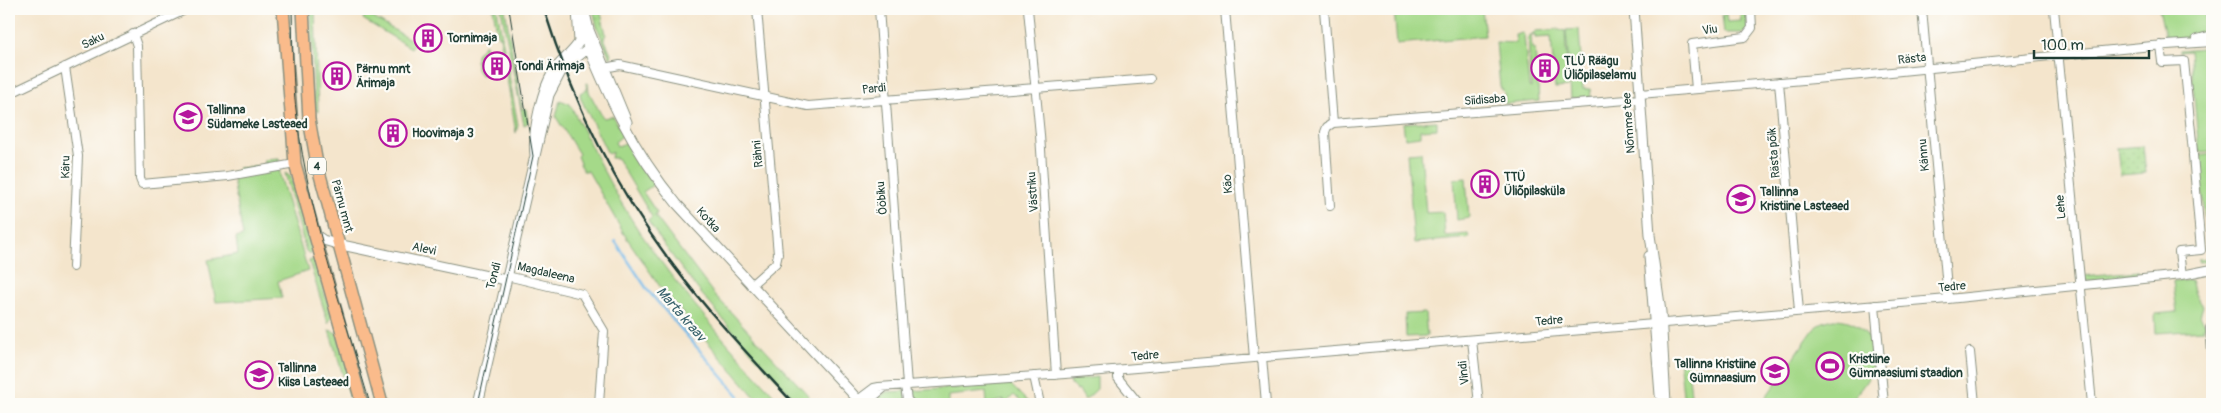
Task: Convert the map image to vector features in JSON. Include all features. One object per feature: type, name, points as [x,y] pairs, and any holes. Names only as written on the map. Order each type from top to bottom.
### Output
[{"type":"main road","name":"4","points":[[283,9],[295,164],[362,404]]},
{"type":"main road","name":"Pärnu mnt","points":[[303,9],[309,119],[317,164],[337,244],[382,404]]},
{"type":"street","name":"Saku","points":[[9,94],[187,9]]},
{"type":"street","name":"Kotka","points":[[577,9],[579,24],[615,110],[638,150],[666,191],[861,403]]},
{"type":"street","points":[[584,9],[588,43],[604,68],[638,150]]},
{"type":"street","name":"Rähni","points":[[751,285],[776,263],[777,258],[758,9]]},
{"type":"street","name":"Ööbiku","points":[[878,9],[907,400],[911,404]]},
{"type":"street","name":"Västriku","points":[[1028,9],[1056,375]]},
{"type":"street","name":"Käo","points":[[1225,9],[1258,358],[1266,404]]},
{"type":"street","points":[[1324,9],[1333,123],[1327,127],[1325,132],[1330,206]]},
{"type":"street","name":"Nõmme tee","points":[[1634,9],[1664,404]]},
{"type":"street","name":"Viu","points":[[1696,89],[1692,44],[1745,37],[1752,28],[1751,9]]},
{"type":"street","name":"Kännu","points":[[1922,9],[1948,299]]},
{"type":"street","name":"Lehe","points":[[2054,9],[2092,404]]},
{"type":"street","points":[[133,34],[137,46],[140,179],[142,184],[228,176],[295,164]]},
{"type":"street","name":"Rästa","points":[[2186,43],[2212,35]]},
{"type":"street","name":"Rästa","points":[[1640,96],[1696,89],[1927,69],[2058,54],[2212,42]]},
{"type":"street","name":"Tondi","points":[[478,404],[506,278],[553,85],[562,70],[588,43]]},
{"type":"street","name":"Tondi","points":[[535,155],[534,140],[546,86],[555,69],[588,43]]},
{"type":"street","points":[[2160,45],[2162,62],[2184,61],[2193,154],[2201,250],[2179,252],[2182,275]]},
{"type":"street","points":[[574,58],[586,57],[594,60]]},
{"type":"street","name":"Pardi","points":[[604,68],[620,65],[808,106],[1150,79]]},
{"type":"street","name":"Käru","points":[[65,67],[78,156],[73,267]]},
{"type":"street","name":"Rästa põik","points":[[1779,82],[1799,311]]},
{"type":"street","name":"Siidisaba","points":[[1333,123],[1640,96]]},
{"type":"street","name":"Alevi","points":[[313,233],[323,240],[337,244],[506,278]]},
{"type":"street","name":"Tedre","points":[[861,403],[874,388],[1118,370],[1948,299],[2182,275],[2212,269]]},
{"type":"street","name":"Magdaleena","points":[[506,278],[582,294],[604,331],[599,404]]},
{"type":"street","points":[[1875,305],[1884,404]]},
{"type":"street","points":[[2210,328],[2212,353]]},
{"type":"street","name":"Vindi","points":[[1472,340],[1478,404]]},
{"type":"street","points":[[1970,352],[1975,404]]},
{"type":"street","points":[[1118,370],[1118,378],[1139,404]]},
{"type":"street","points":[[1034,376],[1040,404]]},
{"type":"green space","points":[[311,9],[315,9],[318,112],[314,109]]},
{"type":"green space","points":[[493,9],[497,9],[518,125],[516,133],[500,36],[498,36]]},
{"type":"green space","points":[[501,9],[505,9],[522,109],[526,109],[528,123],[524,125]]},
{"type":"green space","points":[[593,9],[600,9],[606,34],[604,38],[612,56],[610,58],[597,27]]},
{"type":"green space","points":[[1394,9],[1482,9],[1485,36],[1397,44]]},
{"type":"green space","points":[[2159,9],[2205,9],[2206,22],[2202,37],[2166,41]]},
{"type":"green space","points":[[365,13],[415,42],[411,48],[363,19]]},
{"type":"green space","points":[[1740,13],[1747,13],[1748,29],[1744,33],[1724,33],[1722,15],[1726,14],[1727,22],[1741,21]]},
{"type":"green space","points":[[1559,29],[1565,31],[1568,87],[1555,88],[1551,37],[1535,38],[1535,35],[1531,36],[1532,49],[1535,49],[1539,101],[1505,104],[1504,92],[1500,87],[1496,42],[1516,43],[1515,35],[1522,33],[1524,35],[1529,87],[1531,88],[1528,37],[1536,31]]},
{"type":"green space","points":[[1579,29],[1583,89],[1590,89],[1591,97],[1571,98],[1566,30]]},
{"type":"green space","points":[[485,44],[490,73],[481,75],[476,68],[476,54]]},
{"type":"green space","points":[[2202,48],[2210,60],[2212,151],[2199,152],[2190,51],[2180,52],[2180,50]]},
{"type":"green space","points":[[588,83],[589,92],[602,116],[604,118],[613,116],[623,135],[615,142],[617,146],[627,143],[653,185],[643,192],[657,213],[655,216],[713,293],[807,394],[813,404],[799,404],[720,316],[665,246],[648,221],[652,217],[617,158],[611,158],[612,152],[608,154],[581,99],[580,93],[588,89],[586,84]]},
{"type":"green space","points":[[560,100],[570,104],[619,198],[653,252],[706,319],[782,404],[761,404],[661,288],[624,234],[588,171],[583,171],[577,156],[579,154],[556,117]]},
{"type":"green space","points":[[1437,121],[1437,129],[1420,130],[1420,136],[1405,138],[1403,123]]},
{"type":"green space","points":[[2143,146],[2146,173],[2120,175],[2117,148]]},
{"type":"green space","points":[[1421,152],[1426,213],[1443,212],[1445,236],[1468,234],[1469,238],[1414,243],[1407,153]]},
{"type":"green space","points":[[2212,153],[2212,261],[2198,262],[2198,259],[2208,258],[2199,155]]},
{"type":"green space","points":[[279,159],[280,175],[308,271],[278,281],[282,298],[216,302],[208,260],[238,254],[236,238],[243,236],[232,174],[238,173],[238,168],[265,166],[265,160]]},
{"type":"green space","points":[[285,173],[291,177],[312,250],[311,253],[306,251]]},
{"type":"green space","points":[[1466,178],[1469,218],[1457,220],[1454,179]]},
{"type":"green space","points":[[314,259],[332,317],[328,323],[309,261]]},
{"type":"green space","points":[[2139,271],[2137,276],[2086,281],[2082,276]]},
{"type":"green space","points":[[2191,280],[2195,294],[2203,306],[2200,316],[2207,326],[2203,327],[2204,330],[2156,333],[2155,314],[2177,312],[2173,282]]},
{"type":"green space","points":[[1425,313],[1427,336],[1406,337],[1405,314]]},
{"type":"green space","name":"Kristiine Gümnaasiumi staadion","points":[[1833,319],[1857,325],[1867,336],[1870,343],[1871,372],[1864,385],[1849,404],[1761,404],[1814,329],[1823,322]]},
{"type":"green space","points":[[329,330],[337,333],[358,404],[352,404]]},
{"type":"green space","points":[[1687,357],[1692,404],[1684,404],[1679,358]]},
{"type":"green space","points":[[1097,377],[1097,389],[1085,400],[1079,390],[1077,391],[1071,385],[1070,380]]},
{"type":"green space","points":[[1010,384],[1030,404],[1023,404],[1014,395],[1005,404],[1004,400],[987,404],[986,392],[948,396],[948,404],[923,404],[916,397],[909,398],[910,391]]},
{"type":"green space","points":[[904,391],[907,401],[905,404],[879,404],[878,398],[886,392]]},
{"type":"waterway","name":"Marta kraav","points":[[615,241],[649,292],[739,396]]},
{"type":"tram line","points":[[292,9],[294,91],[302,155],[318,227],[370,404]]},
{"type":"tram line","points":[[478,404],[533,156],[509,9]]},
{"type":"railway","points":[[544,9],[583,112],[616,177],[635,209],[655,240],[690,287],[794,404]]},
{"type":"place","name":"Tornimaja","points":[[428,38]]},
{"type":"place","name":"Tondi Ärimaja","points":[[497,66]]},
{"type":"place","name":"TLÜ Räägu Üliõpilaselamu","points":[[1545,68]]},
{"type":"place","name":"Pärnu mnt Ärimaja","points":[[337,76]]},
{"type":"place","name":"Tallinna Südameke Lasteaed","points":[[188,117]]},
{"type":"place","name":"Hoovimaja 3","points":[[393,133]]},
{"type":"place","name":"TTÜ Üliõpilasküla","points":[[1485,184]]},
{"type":"place","name":"Tallinna Kristiine Lasteaed","points":[[1741,199]]},
{"type":"place","name":"Kristiine Gümnaasiumi staadion","points":[[1830,366]]},
{"type":"place","name":"Tallinna Kristiine Gümnaasium","points":[[1775,371]]},
{"type":"place","name":"Tallinna Kiisa Lasteaed","points":[[259,375]]}]
